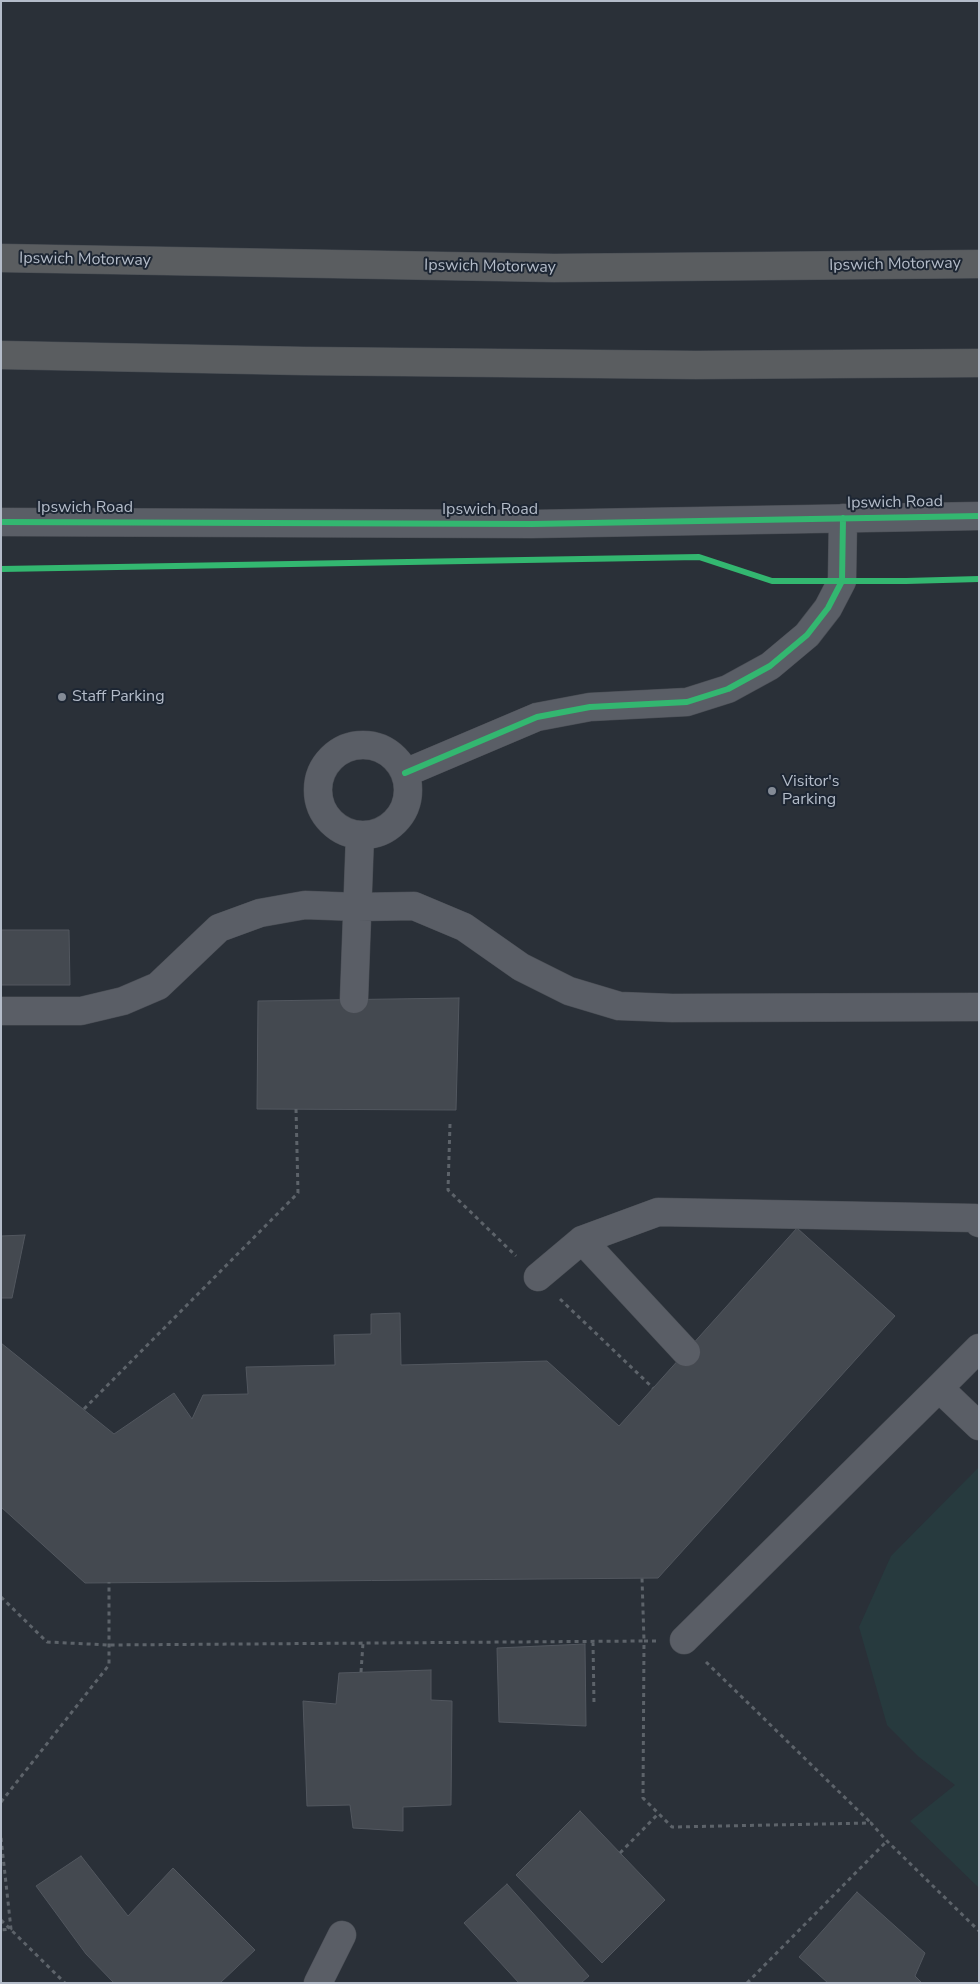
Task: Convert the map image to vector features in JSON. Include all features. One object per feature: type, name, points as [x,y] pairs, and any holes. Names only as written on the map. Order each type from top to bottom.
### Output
[{"type":"highway","name":"Ipswich Motorway","points":[[1,258],[554,268],[979,264]]},
{"type":"highway","points":[[1,355],[304,362],[696,365],[979,363]]},
{"type":"street","name":"Ipswich Road","points":[[1,522],[532,524],[979,516]]},
{"type":"street","points":[[405,773],[537,717],[590,707],[687,702],[728,689],[770,666],[807,635],[828,608],[842,581],[843,518]]},
{"type":"street","points":[[361,744],[380,748],[394,756],[405,773],[408,788],[406,804],[399,818],[387,829],[372,834],[360,835],[344,831],[329,821],[321,808],[318,796],[318,780],[324,766],[333,756],[346,748],[361,744]]},
{"type":"street","points":[[354,998],[360,835]]},
{"type":"street","points":[[1,1011],[81,1011],[123,1000],[158,986],[218,928],[260,913],[305,905],[358,907],[414,906],[464,927],[521,967],[569,990],[619,1006],[672,1008],[979,1007]]},
{"type":"street","points":[[538,1277],[582,1240],[658,1212],[974,1218],[979,1222]]},
{"type":"street","points":[[582,1240],[686,1352]]},
{"type":"street","points":[[979,1348],[939,1388],[979,1426]]},
{"type":"street","points":[[684,1640],[944,1383]]},
{"type":"street","points":[[318,1983],[342,1935]]},
{"type":"path","points":[[84,1409],[298,1193],[296,1109]]},
{"type":"path","points":[[642,1578],[644,1641],[643,1798],[658,1814],[672,1827],[871,1822]]},
{"type":"path","points":[[1,1802],[109,1665],[109,1582]]},
{"type":"path","points":[[1,1597],[47,1642],[109,1644],[684,1640],[871,1822],[887,1841],[979,1931]]},
{"type":"path","points":[[593,1642],[594,1704]]},
{"type":"path","points":[[361,1672],[363,1643]]},
{"type":"path","points":[[620,1853],[658,1814]]},
{"type":"path","points":[[1,1838],[11,1929]]},
{"type":"path","points":[[747,1983],[887,1841]]},
{"type":"path","points":[[1,1920],[65,1983]]},
{"type":"path","points":[[1,1930],[11,1929]]},
{"type":"green space","points":[[979,1467],[979,1888],[910,1821],[955,1785],[919,1757],[887,1725],[859,1627],[891,1556]]},
{"type":"building","points":[[1,930],[69,930],[70,985],[1,985]]},
{"type":"building","points":[[459,998],[456,1110],[257,1109],[258,1001]]},
{"type":"building","points":[[797,1228],[895,1316],[658,1578],[85,1583],[1,1507],[1,1343],[114,1434],[174,1393],[192,1419],[203,1395],[248,1394],[246,1367],[335,1365],[334,1335],[371,1334],[371,1314],[400,1313],[401,1365],[547,1361],[619,1426]]},
{"type":"building","points":[[25,1235],[12,1298],[1,1298],[1,1236]]},
{"type":"building","points":[[585,1644],[586,1726],[499,1722],[497,1648]]},
{"type":"building","points":[[431,1670],[431,1700],[452,1701],[451,1805],[403,1807],[403,1831],[353,1828],[350,1805],[307,1806],[303,1701],[336,1704],[339,1673]]},
{"type":"building","points":[[580,1811],[665,1900],[602,1963],[516,1875]]},
{"type":"building","points":[[81,1856],[128,1916],[173,1868],[255,1950],[220,1983],[114,1983],[86,1954],[36,1886]]},
{"type":"building","points":[[507,1884],[589,1976],[581,1983],[519,1983],[464,1923]]},
{"type":"building","points":[[857,1892],[925,1953],[915,1976],[922,1983],[828,1983],[799,1957]]},
{"type":"cycle path","points":[[1,522],[532,524],[979,516]]},
{"type":"cycle path","points":[[405,773],[537,717],[590,707],[687,702],[728,689],[770,666],[807,635],[828,608],[842,581],[843,518]]},
{"type":"cycle path","points":[[1,569],[699,557],[772,581],[979,579]]},
{"type":"place","name":"Staff Parking","points":[[62,697]]},
{"type":"place","name":"Visitor's Parking","points":[[772,791]]}]
